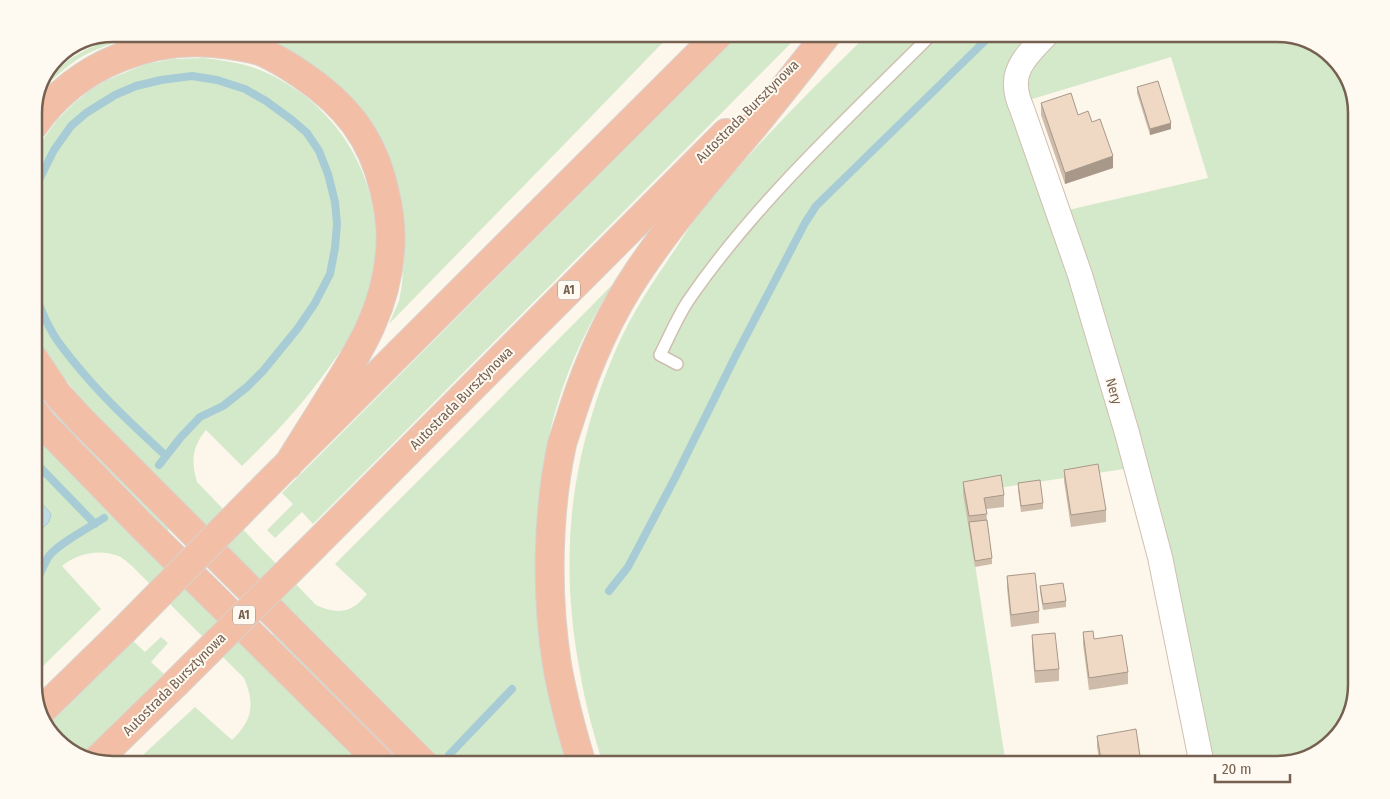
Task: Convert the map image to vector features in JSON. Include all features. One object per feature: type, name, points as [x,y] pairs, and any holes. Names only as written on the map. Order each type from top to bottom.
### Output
[{"type":"highway","points":[[43,114],[52,102],[78,79],[120,57],[151,48],[183,42],[206,42],[259,51],[292,68],[339,104],[360,129],[375,158],[387,200],[391,234],[387,275],[382,300],[365,341],[288,465]]},
{"type":"highway","points":[[46,706],[711,42]]},
{"type":"highway","name":"Autostrada Bursztynowa","points":[[102,755],[818,42]]},
{"type":"highway","points":[[579,756],[566,708],[557,665],[552,624],[550,535],[554,492],[563,444],[584,375],[616,308],[659,241],[820,42]]},
{"type":"highway","points":[[43,372],[58,395],[80,420],[416,756]]},
{"type":"highway","points":[[43,424],[374,756]]},
{"type":"street","name":"Nery","points":[[1039,42],[1031,51],[1016,75],[1016,87],[1080,275],[1126,433],[1160,558],[1200,756]]},
{"type":"lane","points":[[677,364],[660,355],[687,302],[735,238],[792,175],[924,42]]},
{"type":"green space","points":[[116,42],[84,55],[50,81],[57,70],[70,59],[99,44]]},
{"type":"green space","points":[[265,42],[663,42],[389,324],[399,301],[402,284],[404,234],[401,209],[340,88],[319,70],[296,55]]},
{"type":"green space","points":[[731,42],[792,42],[313,524],[302,512],[275,538],[267,530],[293,504],[282,493]]},
{"type":"green space","points":[[860,42],[1022,42],[1014,52],[1006,75],[1131,468],[964,493],[1005,756],[600,756],[582,684],[570,592],[570,543],[575,493],[579,467],[599,392],[630,320],[652,283],[702,208],[785,117]]},
{"type":"green space","points":[[1057,42],[1285,43],[1303,48],[1320,57],[1333,70],[1344,91],[1347,109],[1348,685],[1345,704],[1333,729],[1320,742],[1295,754],[1285,756],[1212,756],[1182,610],[1068,210],[1208,178],[1171,57],[1029,100],[1027,92],[1028,77],[1042,56]]},
{"type":"green space","points":[[204,58],[234,62],[259,69],[293,87],[328,118],[347,142],[361,168],[370,196],[375,225],[376,255],[371,285],[362,315],[344,346],[301,404],[242,466],[206,430],[195,448],[194,454],[197,482],[316,605],[331,610],[344,610],[356,605],[367,594],[335,564],[615,282],[590,325],[560,395],[547,443],[538,514],[536,576],[538,623],[548,687],[565,756],[433,756],[92,413],[43,348],[43,139],[58,119],[90,90],[107,80],[146,64],[174,59]]},
{"type":"green space","points":[[43,396],[72,429],[169,529],[166,532],[43,403]]},
{"type":"green space","points":[[43,442],[354,756],[142,756],[195,707],[232,740],[239,733],[248,718],[251,704],[248,687],[244,678],[124,559],[102,552],[74,558],[62,566],[101,609],[43,666]]},
{"type":"green space","points":[[276,631],[400,756],[386,756],[269,638]]},
{"type":"green space","points":[[161,637],[168,643],[151,662],[164,674],[87,751],[63,736],[52,720],[133,641],[145,652]]},
{"type":"water","points":[[43,505],[51,514],[49,522],[43,528]]},
{"type":"building","points":[[1158,81],[1171,123],[1150,129],[1137,87]]},
{"type":"building","points":[[1071,93],[1078,115],[1088,111],[1092,122],[1100,119],[1113,156],[1065,173],[1041,103]]},
{"type":"building","points":[[1098,464],[1106,510],[1071,515],[1064,470]]},
{"type":"building","points":[[1001,475],[1004,495],[984,498],[987,514],[969,516],[963,482]]},
{"type":"building","points":[[1040,480],[1043,503],[1021,506],[1018,483]]},
{"type":"building","points":[[987,520],[992,558],[975,561],[969,522]]},
{"type":"building","points":[[1035,573],[1039,611],[1011,615],[1007,576]]},
{"type":"building","points":[[1063,583],[1066,601],[1043,604],[1040,586]]},
{"type":"building","points":[[1093,631],[1094,639],[1122,635],[1128,672],[1089,678],[1083,632]]},
{"type":"building","points":[[1055,633],[1059,669],[1035,671],[1032,635]]},
{"type":"building","points":[[1136,729],[1140,756],[1100,756],[1097,736]]},
{"type":"waterway","points":[[609,591],[628,567],[736,355],[805,223],[816,206],[984,42]]},
{"type":"waterway","points":[[43,172],[54,150],[71,126],[86,113],[115,95],[136,86],[161,80],[192,76],[217,80],[245,89],[266,101],[307,133],[319,151],[328,174],[335,202],[337,224],[330,274],[315,303],[298,328],[263,371],[247,387],[223,406],[200,417],[159,465]]},
{"type":"waterway","points":[[43,313],[56,339],[84,375],[166,456]]},
{"type":"waterway","points":[[43,470],[95,524]]},
{"type":"waterway","points":[[43,567],[53,551],[104,518]]},
{"type":"waterway","points":[[449,755],[512,689]]}]
